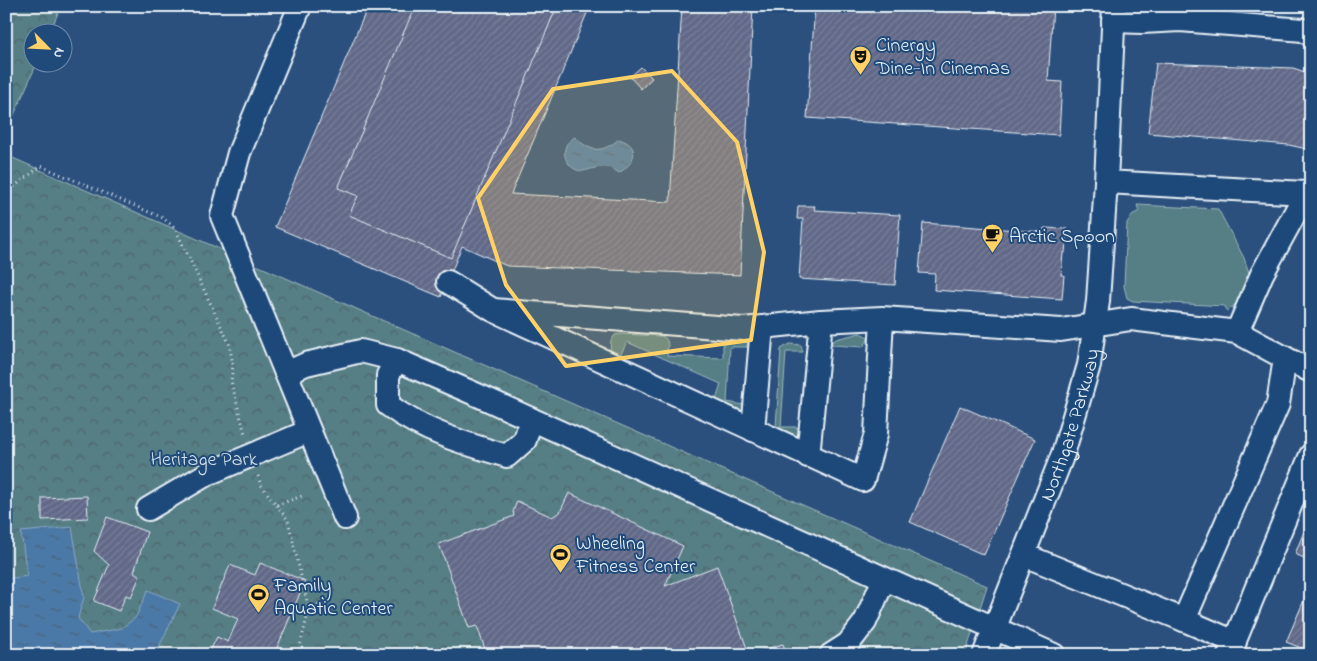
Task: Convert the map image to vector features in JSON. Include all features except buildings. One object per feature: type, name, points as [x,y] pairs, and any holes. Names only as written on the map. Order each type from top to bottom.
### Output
[{"type":"street","points":[[300,6],[239,153],[222,216],[345,518]]},
{"type":"street","points":[[1113,14],[1142,22],[1180,20],[1304,30],[1311,35]]},
{"type":"street","name":"Northgate Parkway","points":[[984,655],[1063,454],[1089,365],[1098,301],[1106,182],[1113,14]]},
{"type":"street","points":[[1106,182],[1308,194],[1262,274],[1237,332]]},
{"type":"street","points":[[448,282],[493,310],[863,480],[876,434],[882,318]]},
{"type":"street","points":[[493,310],[743,329],[821,321],[882,318],[1061,330],[1131,319],[1237,332],[1311,371]]},
{"type":"street","points":[[808,456],[821,321]]},
{"type":"street","points":[[752,430],[762,327]]},
{"type":"street","points":[[286,373],[306,364],[361,351],[397,360],[1054,655]]},
{"type":"street","points":[[1184,620],[1278,404],[1285,358]]},
{"type":"street","points":[[397,360],[388,376],[388,405],[403,417],[462,442],[507,456],[525,440],[531,419]]},
{"type":"street","points":[[148,509],[207,474],[309,432]]},
{"type":"street","points":[[1024,555],[1184,620],[1236,650],[1302,503],[1311,455]]},
{"type":"street","points":[[831,655],[848,644],[865,622],[884,579]]},
{"type":"path","points":[[6,193],[41,166],[163,218],[176,228],[229,343],[232,365],[231,381],[251,456],[261,485],[288,520],[309,610],[300,646],[303,655]]},
{"type":"path","points":[[277,505],[302,496]]},
{"type":"path","points":[[309,610],[324,601]]},
{"type":"highlighted area","points":[[672,71],[737,142],[764,252],[751,340],[566,366],[506,285],[478,198],[553,89]]},
{"type":"green space","points":[[6,6],[61,6],[54,22],[22,22],[22,72],[33,72],[6,133]]},
{"type":"green space","name":"Heritage Park","points":[[6,155],[987,586],[965,655],[6,655]]},
{"type":"green space","points":[[1137,205],[1218,209],[1244,258],[1249,273],[1236,304],[1227,311],[1225,306],[1133,301],[1127,298],[1124,286],[1127,223],[1132,215],[1139,211]]},
{"type":"green space","points":[[860,333],[868,337],[863,347],[833,345],[831,343],[836,339]]},
{"type":"green space","points":[[615,335],[662,336],[668,342],[667,356],[723,358],[723,344],[727,341],[748,342],[747,347],[730,347],[727,402],[744,405],[743,413],[718,403],[716,400],[721,384],[627,342],[620,356],[610,350],[611,340]]},
{"type":"green space","points":[[790,344],[801,345],[803,352],[786,352],[781,427],[797,427],[800,431],[797,436],[776,427],[781,349]]},
{"type":"water","points":[[575,137],[586,146],[597,149],[607,147],[619,139],[631,146],[634,155],[625,169],[619,173],[607,167],[577,170],[568,162],[565,155],[566,145]]},
{"type":"water","points":[[72,527],[84,597],[78,618],[90,634],[122,628],[136,617],[148,590],[180,604],[155,655],[6,655],[6,579],[27,576],[21,532]]},
{"type":"place","name":"Cinergy Dine-In Cinemas","points":[[860,75]]},
{"type":"place","name":"Arctic Spoon","points":[[993,254]]},
{"type":"place","name":"Wheeling Fitness Center","points":[[560,573]]},
{"type":"place","name":"Family Aquatic Center","points":[[258,614]]}]
